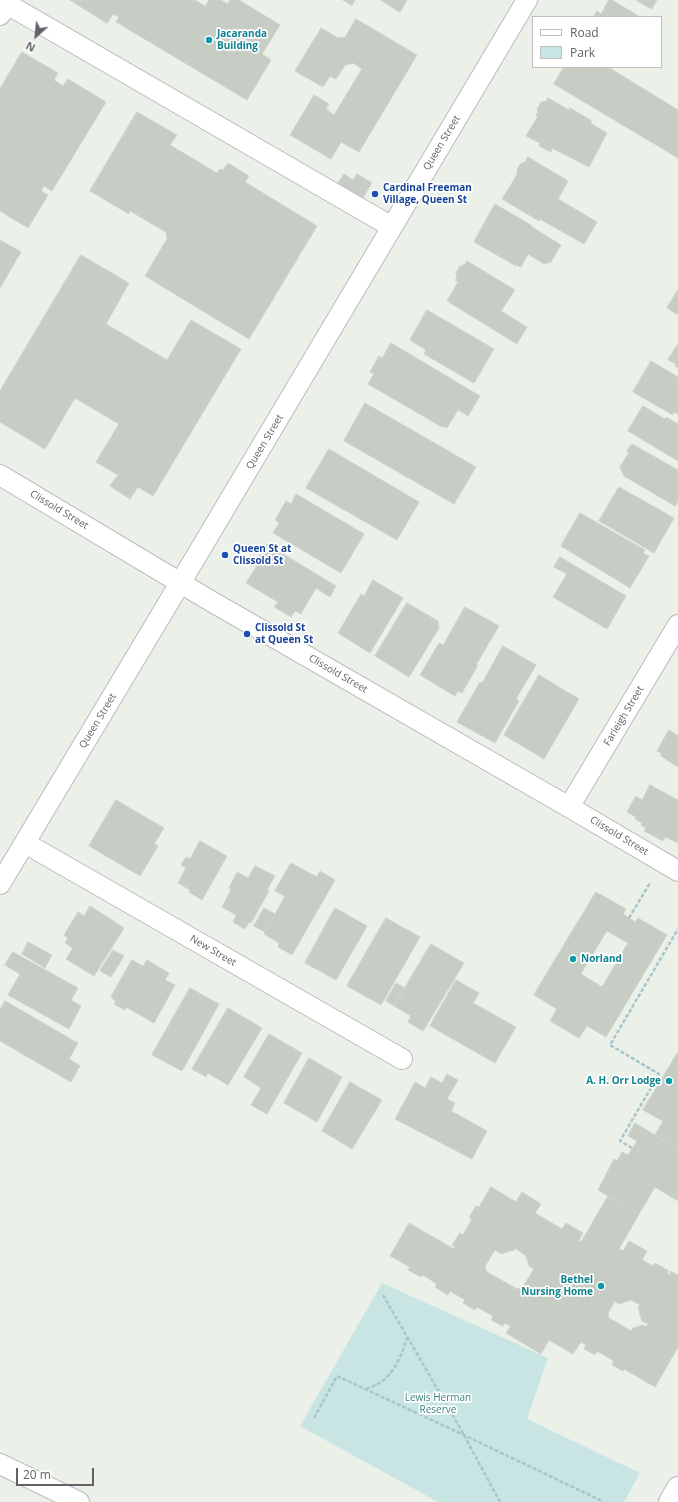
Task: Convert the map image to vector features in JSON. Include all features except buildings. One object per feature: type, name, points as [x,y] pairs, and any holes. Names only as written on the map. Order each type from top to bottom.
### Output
[{"type":"street","name":"Queen Street","points":[[0,884],[527,0]]},
{"type":"street","points":[[2,6],[392,227]]},
{"type":"street","name":"Clissold Street","points":[[0,475],[180,583],[678,871]]},
{"type":"street","name":"Farleigh Street","points":[[569,807],[678,625]]},
{"type":"street","name":"New Street","points":[[24,843],[402,1059]]},
{"type":"street","points":[[0,1464],[79,1502]]},
{"type":"street","points":[[670,1502],[678,1488]]},
{"type":"path","points":[[629,918],[652,879]]},
{"type":"path","points":[[632,1148],[620,1141],[660,1074],[610,1044],[678,929]]},
{"type":"path","points":[[383,1295],[464,1435],[500,1502]]},
{"type":"path","points":[[366,1389],[381,1382],[394,1369],[401,1356],[408,1337]]},
{"type":"path","points":[[314,1418],[337,1376],[604,1502]]},
{"type":"green space","name":"Lewis Herman Reserve","points":[[382,1283],[548,1358],[527,1419],[640,1473],[624,1502],[438,1502],[300,1426]]},
{"type":"place","name":"Jacaranda Building","points":[[209,40]]},
{"type":"place","name":"Cardinal Freeman Village, Queen St","points":[[375,194]]},
{"type":"place","name":"Queen St at Clissold St","points":[[225,555]]},
{"type":"place","name":"Clissold St at Queen St","points":[[247,634]]},
{"type":"place","name":"Norland","points":[[573,959]]},
{"type":"place","name":"A. H. Orr Lodge","points":[[669,1081]]},
{"type":"place","name":"Bethel Nursing Home","points":[[601,1286]]}]
